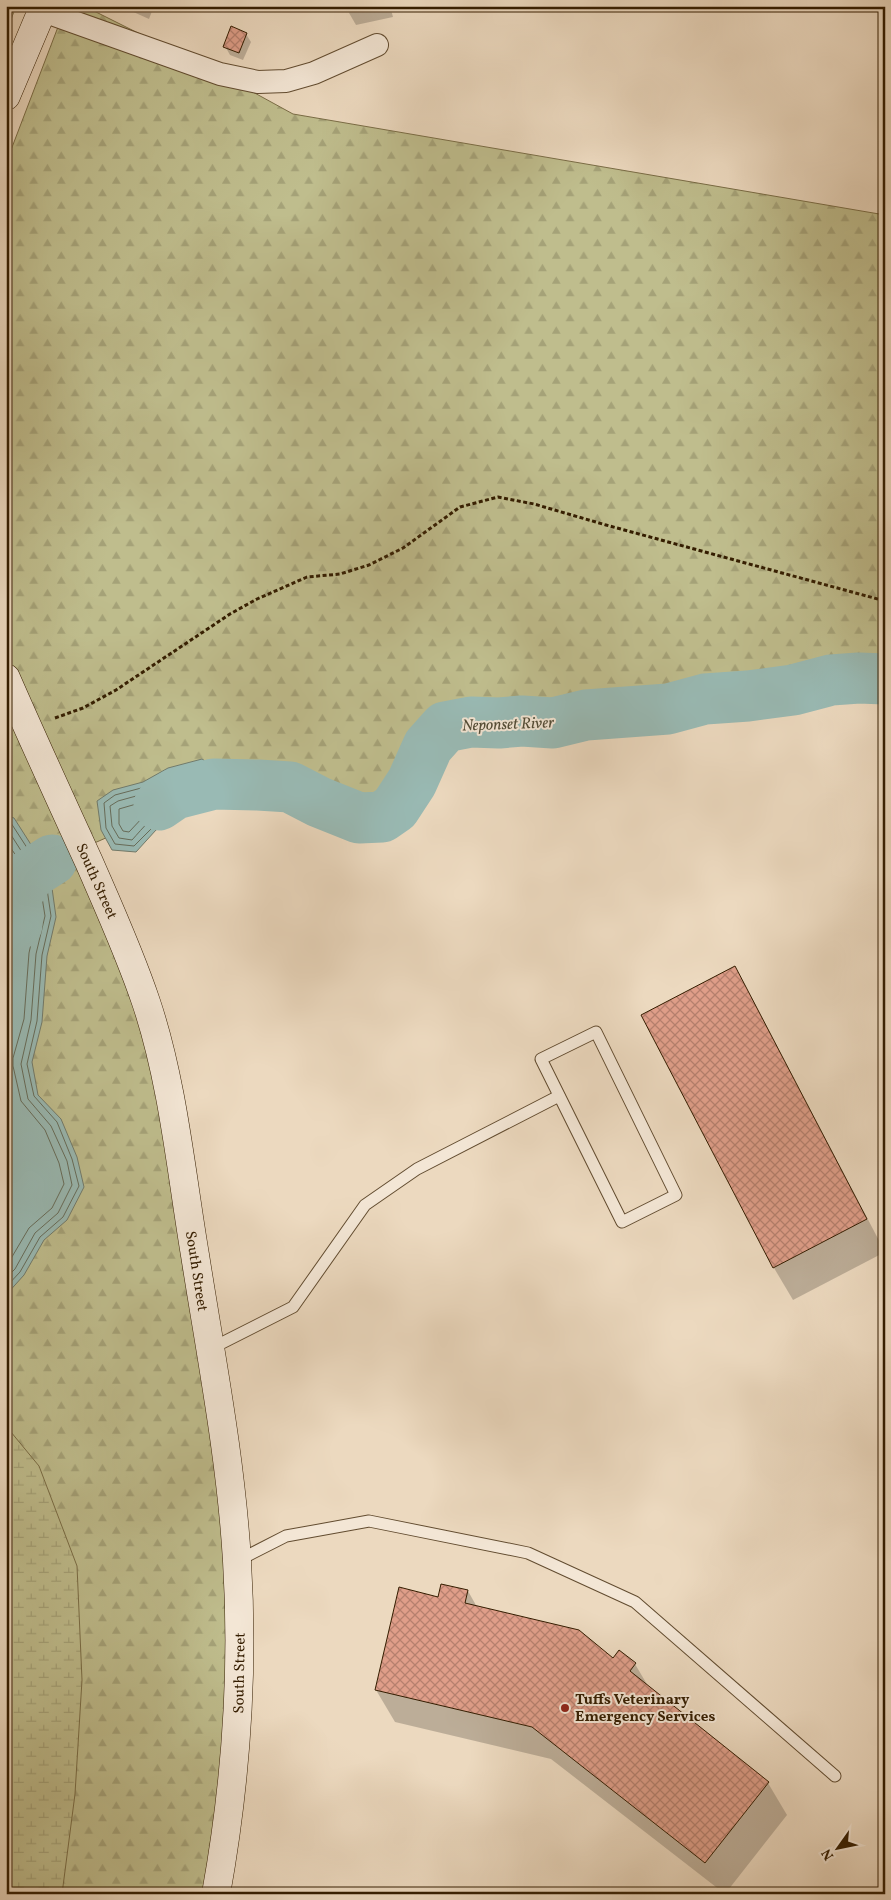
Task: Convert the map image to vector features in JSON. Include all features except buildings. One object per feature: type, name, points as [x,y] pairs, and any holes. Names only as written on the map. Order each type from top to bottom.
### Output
[{"type":"street","points":[[6,96],[44,9],[220,74],[258,82],[286,81],[314,72],[377,45]]},
{"type":"street","name":"South Street","points":[[6,678],[109,907],[146,1002],[161,1054],[210,1349],[233,1506],[237,1561],[240,1668],[235,1767],[216,1894]]},
{"type":"lane","points":[[596,1032],[676,1195],[622,1222],[559,1096],[541,1059],[596,1032]]},
{"type":"lane","points":[[210,1349],[292,1307],[365,1205],[417,1169],[559,1096]]},
{"type":"lane","points":[[237,1561],[286,1536],[369,1521],[528,1553],[635,1602],[835,1776]]},
{"type":"path","points":[[28,728],[83,708],[116,690],[230,614],[258,600],[307,577],[340,574],[369,565],[403,548],[460,508],[498,497],[534,504],[885,601]]},
{"type":"green space","points":[[6,6],[16,6],[6,33]]},
{"type":"green space","points":[[66,6],[84,6],[220,74],[293,114],[885,215],[885,679],[831,680],[793,690],[705,699],[668,709],[586,715],[553,723],[522,721],[499,723],[471,722],[446,727],[428,746],[412,782],[395,808],[382,817],[359,818],[319,802],[289,787],[214,784],[83,848],[146,1002],[237,1561],[216,1894],[6,1894],[6,163]]},
{"type":"green space","points":[[6,1426],[39,1466],[77,1566],[82,1680],[75,1794],[62,1894],[6,1894]]},
{"type":"water","points":[[202,759],[221,771],[228,797],[209,809],[175,816],[156,830],[136,852],[112,850],[101,830],[97,801],[113,790],[143,782],[168,768]]},
{"type":"water","points":[[6,815],[14,818],[37,854],[52,888],[56,917],[47,956],[42,1022],[32,1062],[38,1095],[61,1119],[77,1157],[84,1187],[67,1220],[44,1240],[24,1275],[6,1295]]},
{"type":"waterway","name":"Neponset River","points":[[159,805],[175,794],[214,784],[258,785],[290,787],[319,802],[359,818],[382,817],[395,808],[412,782],[428,746],[445,727],[471,722],[499,723],[522,721],[553,723],[586,715],[668,709],[705,699],[793,690],[831,680],[885,679]]},
{"type":"waterway","name":"Neponset River","points":[[17,925],[15,897],[30,874],[52,860]]},
{"type":"place","name":"Tuffs Veterinary Emergency Services","points":[[565,1708]]}]
